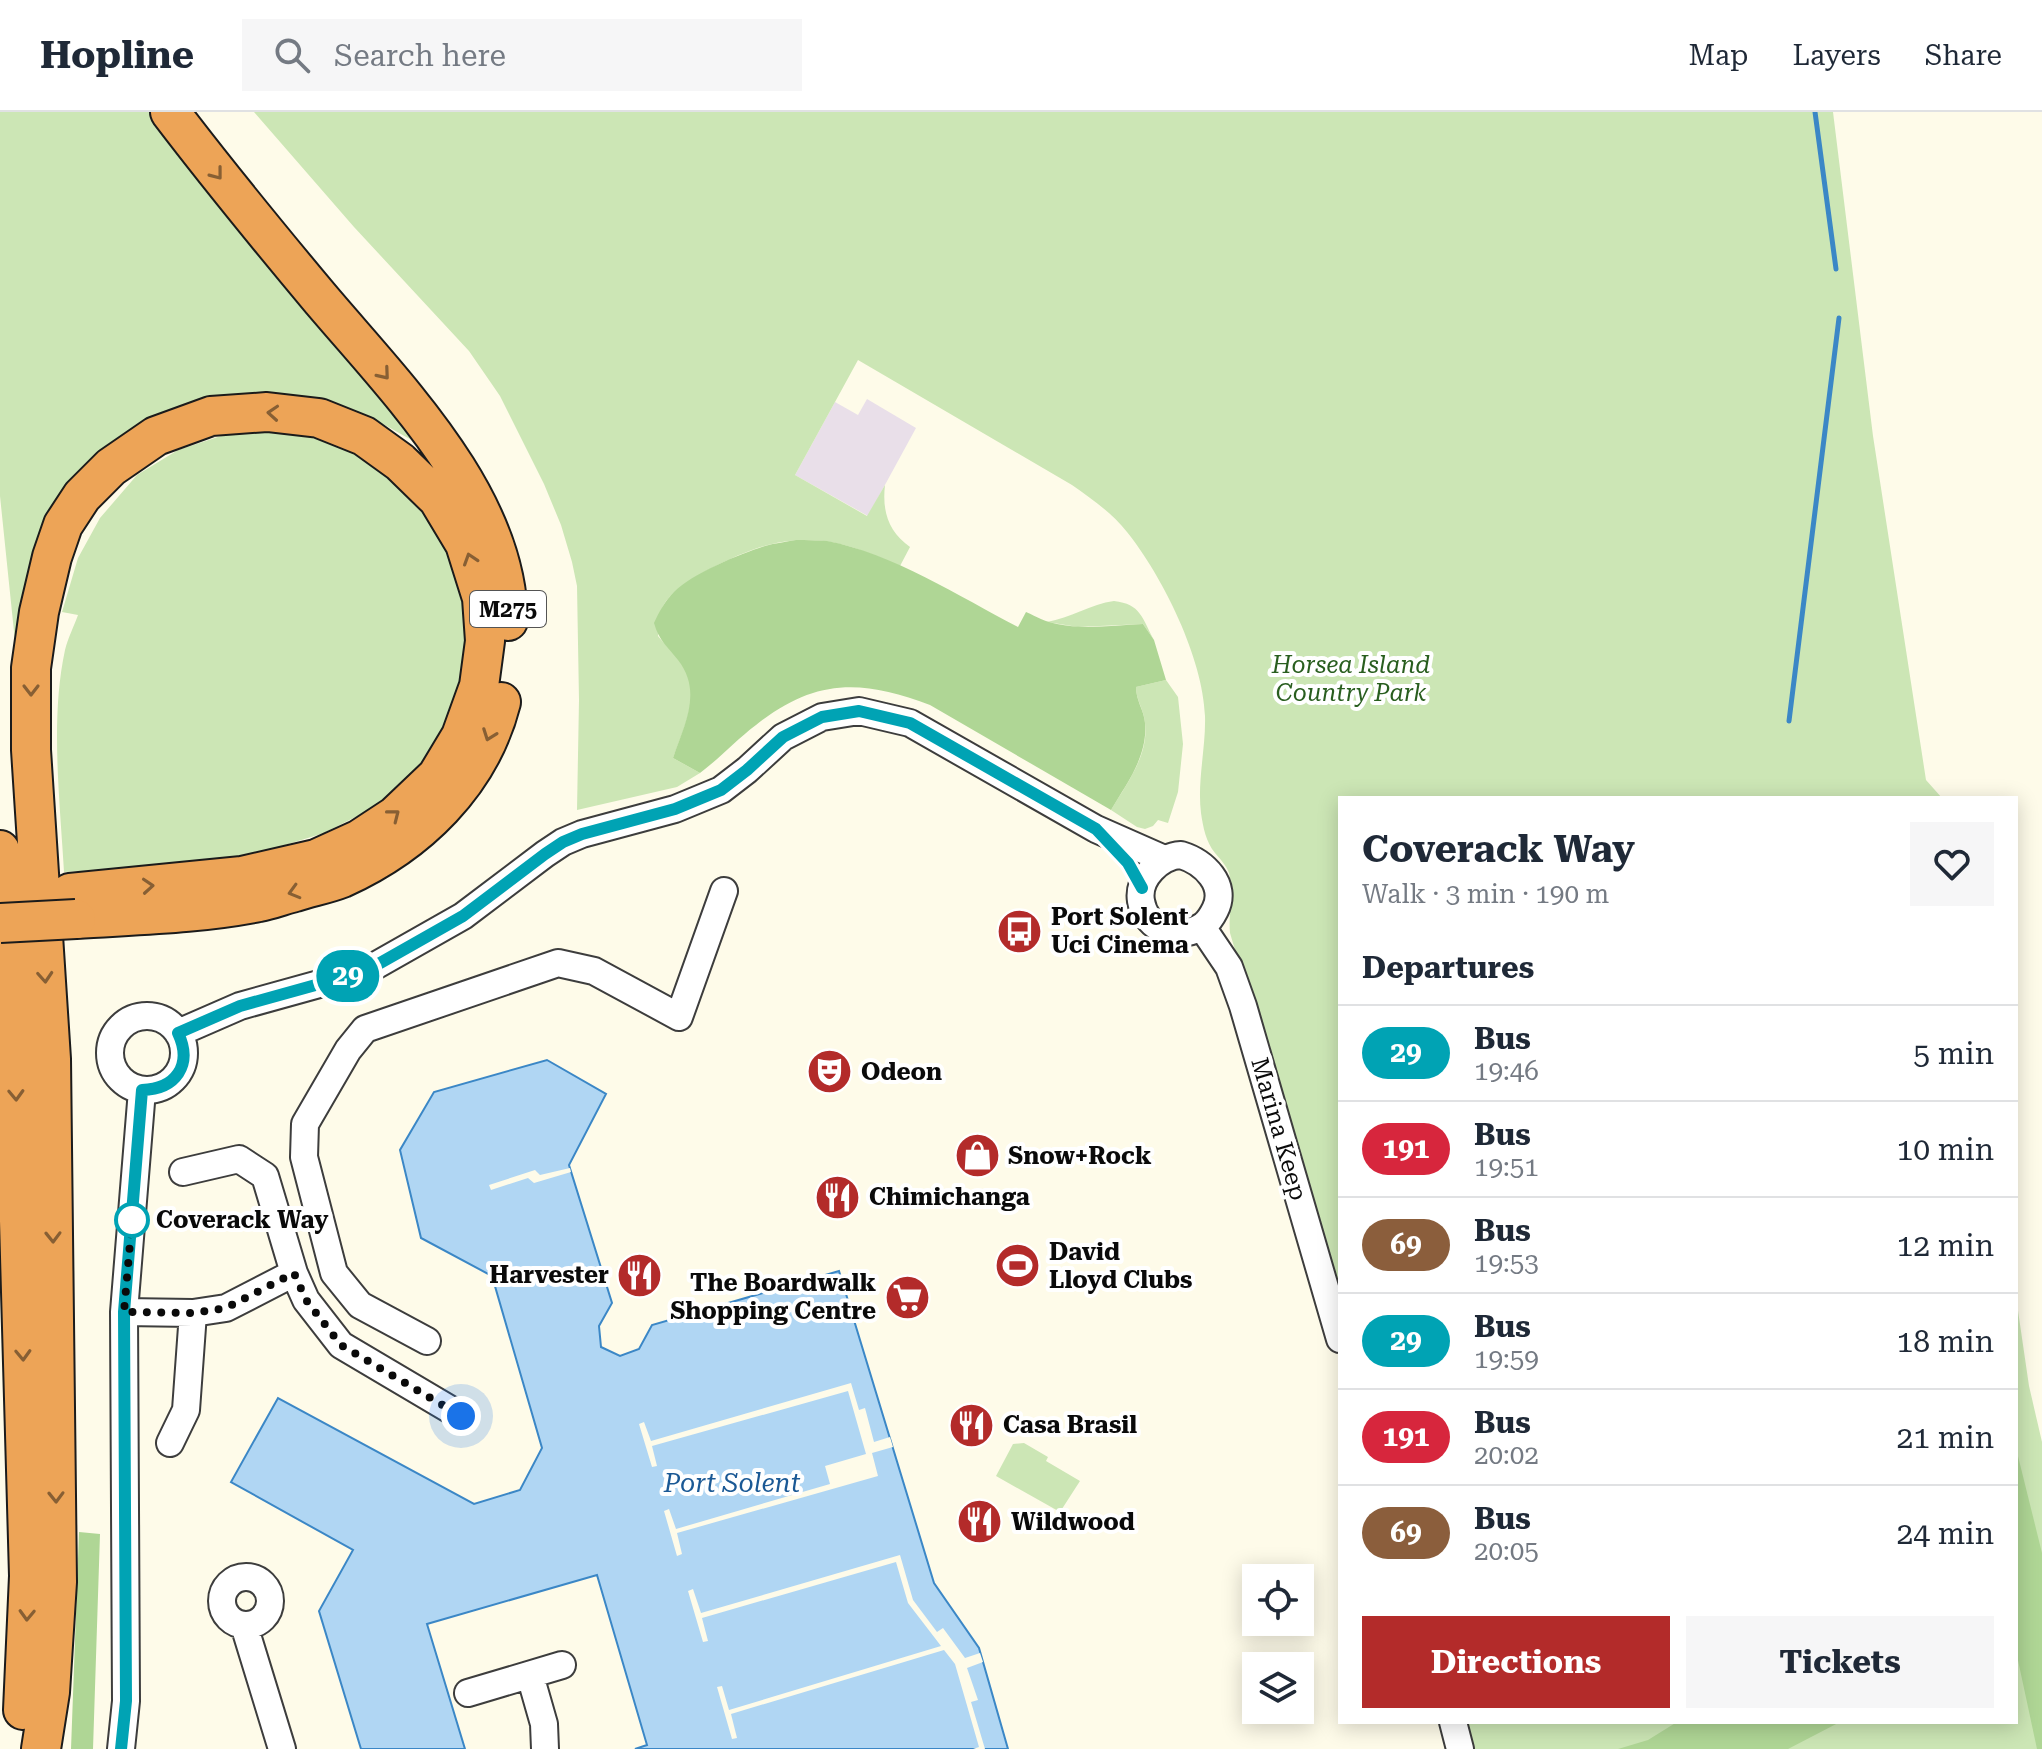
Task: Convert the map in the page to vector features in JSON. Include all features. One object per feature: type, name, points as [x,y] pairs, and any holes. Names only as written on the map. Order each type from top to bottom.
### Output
[{"type":"highway","name":"M275","points":[[0,923],[73,906],[184,912],[261,902],[341,878],[398,847],[432,820],[463,784],[482,753],[500,706],[508,660],[508,602],[498,551],[480,509],[452,463],[408,403],[222,181],[170,112]]},
{"type":"highway","points":[[0,897],[73,906],[242,876],[316,859],[360,839],[395,816],[437,776],[461,736],[479,686],[485,641],[482,598],[465,544],[438,499],[400,462],[364,436],[319,418],[267,412],[211,416],[156,436],[111,467],[82,496],[63,525],[39,612],[31,668],[31,750],[51,1059],[57,1582],[50,1692],[41,1749]]},
{"type":"highway","points":[[0,850],[15,1079],[29,1576],[21,1749]]},
{"type":"street","points":[[178,1033],[240,1006],[366,971],[463,916],[563,842],[675,809],[721,790],[783,737],[822,717],[859,711],[910,723],[1096,829],[1164,859]]},
{"type":"street","points":[[1096,829],[1128,863],[1142,888]]},
{"type":"street","points":[[1181,855],[1196,860],[1210,872],[1219,896],[1218,906],[1202,927],[1180,935],[1161,930],[1149,919],[1141,901],[1142,888],[1151,869],[1164,859],[1181,855]]},
{"type":"street","points":[[427,1341],[360,1305],[334,1273],[304,1157],[305,1124],[348,1050],[365,1029],[558,963],[594,971],[679,1017],[724,891]]},
{"type":"street","name":"Marina Keep","points":[[1202,927],[1229,967],[1243,1006],[1338,1332]]},
{"type":"street","points":[[148,1016],[169,1023],[178,1033],[184,1053],[176,1077],[166,1085],[142,1090],[129,1085],[114,1069],[112,1044],[124,1025],[135,1018],[148,1016]]},
{"type":"street","points":[[121,1749],[126,1701],[124,1312],[142,1090]]},
{"type":"street","points":[[183,1172],[239,1159],[265,1176],[294,1273],[306,1300],[341,1345],[461,1416]]},
{"type":"street","points":[[124,1312],[193,1313],[226,1308],[294,1273]]},
{"type":"street","points":[[170,1443],[186,1410],[193,1313]]},
{"type":"street","points":[[244,1625],[282,1749]]},
{"type":"street","points":[[468,1693],[562,1665]]},
{"type":"street","points":[[530,1675],[544,1724],[545,1749]]},
{"type":"street","points":[[1454,1724],[1460,1749]]},
{"type":"shaded area","points":[[867,399],[916,428],[868,516],[795,475],[835,402],[858,415]]},
{"type":"green space","points":[[0,112],[156,112],[433,452],[383,424],[306,397],[208,396],[133,431],[74,482],[19,680],[0,496]]},
{"type":"green space","name":"Horsea Island Country Park","points":[[254,112],[1833,112],[1873,436],[1926,780],[1940,796],[1338,796],[1338,1296],[1230,933],[1229,873],[1212,849],[1204,829],[1200,789],[1205,716],[1197,669],[1167,595],[1141,550],[1121,525],[1072,485],[858,360],[795,475],[867,516],[885,485],[888,520],[896,534],[910,547],[900,566],[834,543],[789,541],[742,554],[681,587],[663,606],[658,636],[680,662],[690,681],[688,715],[673,758],[700,773],[677,787],[577,810],[577,586],[561,525],[500,396],[469,351],[354,227]]},
{"type":"green space","points":[[285,431],[341,445],[391,470],[436,525],[460,577],[469,629],[465,678],[445,736],[406,784],[377,806],[324,833],[256,854],[167,867],[64,872],[57,760],[58,704],[65,650],[78,615],[62,612],[78,558],[100,518],[137,475],[178,450],[227,434]]},
{"type":"green space","points":[[796,540],[827,541],[876,555],[925,577],[1018,627],[1026,612],[1067,626],[1143,624],[1154,640],[1166,680],[1136,687],[1145,723],[1143,747],[1135,769],[1111,810],[930,705],[905,696],[861,688],[819,691],[799,698],[756,725],[700,773],[673,758],[689,709],[689,684],[678,660],[656,629],[654,623],[660,611],[674,592],[705,571],[755,549]]},
{"type":"green space","points":[[1114,601],[1135,609],[1154,640],[1143,624],[1078,627],[1047,622],[1097,605]]},
{"type":"green space","points":[[1166,680],[1178,697],[1183,744],[1178,792],[1168,823],[1158,820],[1145,829],[1111,810],[1136,768],[1144,746],[1145,723],[1136,687]]},
{"type":"green space","points":[[2018,1311],[2029,1386],[2042,1442],[2042,1749],[1473,1749],[1466,1724],[2018,1724]]},
{"type":"green space","points":[[1024,1443],[1048,1457],[1046,1461],[1080,1481],[1060,1512],[996,1476],[1013,1444]]},
{"type":"green space","points":[[2018,1456],[2042,1553],[2042,1749],[2037,1749],[2018,1660]]},
{"type":"green space","points":[[79,1532],[100,1534],[93,1749],[71,1749]]},
{"type":"green space","points":[[1674,1724],[1836,1724],[1788,1749],[1618,1749],[1648,1740]]},
{"type":"water","name":"Port Solent","points":[[547,1060],[606,1094],[569,1165],[612,1303],[599,1326],[601,1347],[620,1356],[639,1349],[652,1325],[839,1271],[934,1583],[979,1648],[1008,1749],[635,1749],[647,1745],[597,1575],[427,1624],[465,1749],[361,1749],[319,1611],[353,1550],[231,1482],[278,1398],[474,1504],[520,1490],[542,1448],[492,1276],[421,1238],[400,1150],[434,1092]]},
{"type":"pier","points":[[570,1168],[571,1172],[534,1183],[528,1178],[491,1190],[489,1185],[535,1170],[540,1175]]},
{"type":"pier","points":[[851,1383],[859,1410],[865,1408],[874,1442],[890,1437],[893,1447],[872,1453],[878,1476],[677,1533],[682,1554],[677,1556],[664,1511],[669,1509],[676,1529],[830,1484],[825,1466],[866,1454],[848,1391],[652,1446],[657,1466],[652,1467],[639,1424],[644,1422],[651,1441]]},
{"type":"pier","points":[[900,1555],[913,1600],[937,1632],[943,1628],[965,1658],[980,1653],[983,1662],[967,1668],[978,1700],[971,1702],[985,1749],[973,1749],[979,1747],[955,1664],[944,1650],[731,1714],[737,1738],[732,1739],[717,1687],[722,1686],[729,1710],[941,1646],[908,1603],[896,1562],[702,1618],[708,1641],[703,1642],[688,1591],[693,1589],[701,1613]]},
{"type":"waterway","points":[[1815,112],[1836,269]]},
{"type":"waterway","points":[[1789,721],[1839,318]]},
{"type":"bus line","name":"29","points":[[121,1749],[126,1701],[124,1312],[142,1090],[166,1085],[176,1077],[184,1053],[178,1033],[240,1006],[366,971],[463,916],[563,842],[675,809],[721,790],[783,737],[822,717],[859,711],[910,723],[1096,829],[1128,863],[1142,888]]},
{"type":"place","name":"Port Solent Uci Cinema","points":[[1020,931]]},
{"type":"place","name":"Odeon","points":[[830,1072]]},
{"type":"place","name":"Snow+Rock","points":[[977,1156]]},
{"type":"place","name":"Chimichanga","points":[[838,1197]]},
{"type":"place","name":"Coverack Way","points":[[132,1220]]},
{"type":"place","name":"David Lloyd Clubs","points":[[1018,1266]]},
{"type":"place","name":"Harvester","points":[[640,1275]]},
{"type":"place","name":"The Boardwalk Shopping Centre","points":[[907,1297]]},
{"type":"place","name":"Casa Brasil","points":[[972,1425]]},
{"type":"place","name":"Wildwood","points":[[980,1522]]},
{"type":"route","points":[[132,1220],[124,1312],[193,1313],[226,1308],[294,1273],[306,1300],[341,1345],[461,1416]]}]
